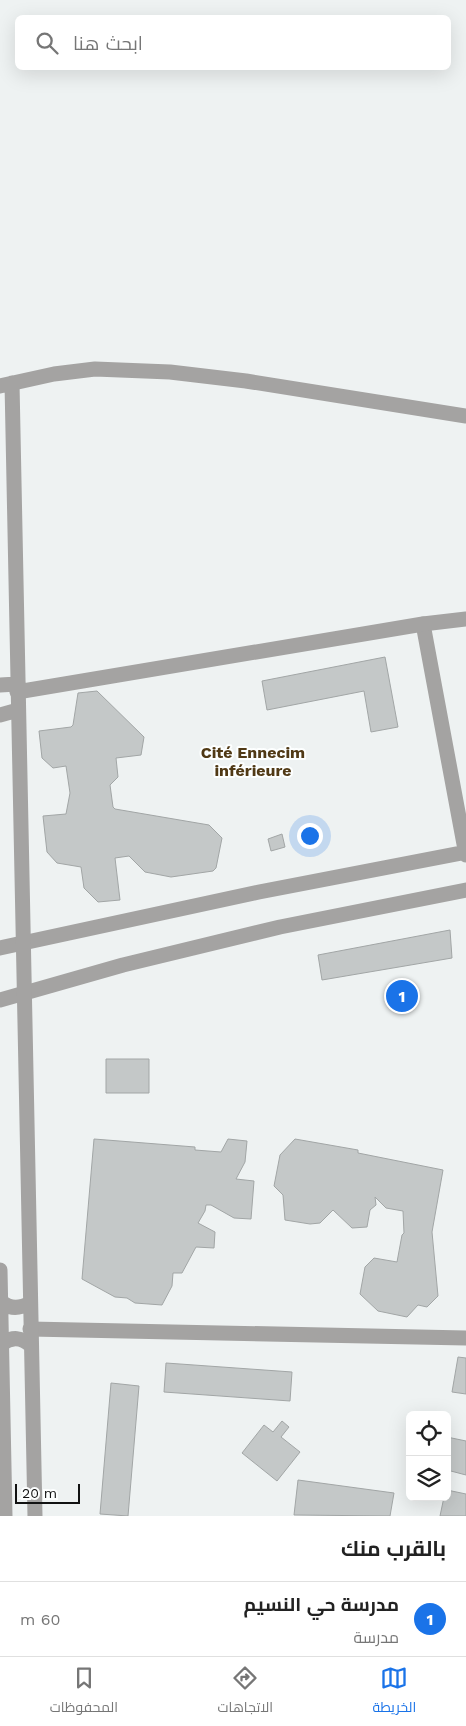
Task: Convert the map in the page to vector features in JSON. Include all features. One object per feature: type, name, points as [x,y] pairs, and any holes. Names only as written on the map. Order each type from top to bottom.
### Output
[{"type":"street","points":[[35,1516],[30,1346],[24,943],[18,710],[6,384],[54,374],[96,369],[170,372],[246,381],[466,416]]},
{"type":"street","points":[[0,686],[17,688],[423,624],[466,619]]},
{"type":"street","points":[[0,948],[259,892],[466,853],[423,624]]},
{"type":"street","points":[[0,715],[18,710]]},
{"type":"street","points":[[0,1000],[123,965],[261,932],[466,890]]},
{"type":"street","points":[[0,1270],[5,1516]]},
{"type":"street","points":[[1,1301],[4,1305],[15,1308],[30,1304]]},
{"type":"street","points":[[30,1328],[466,1338]]},
{"type":"street","points":[[2,1344],[6,1340],[17,1338],[27,1342],[30,1346]]},
{"type":"building","points":[[385,657],[398,727],[371,732],[364,691],[267,710],[262,681]]},
{"type":"building","points":[[97,691],[144,737],[141,755],[116,758],[118,777],[110,785],[113,807],[115,809],[209,825],[222,838],[216,868],[213,871],[171,877],[145,872],[129,856],[115,858],[120,900],[98,902],[84,888],[81,867],[57,863],[47,852],[43,816],[66,814],[70,793],[66,766],[53,768],[42,758],[39,731],[71,727],[73,725],[78,693]]},
{"type":"building","points":[[282,834],[285,847],[271,851],[268,839]]},
{"type":"building","points":[[450,930],[452,958],[322,980],[318,955]]},
{"type":"building","points":[[106,1059],[149,1059],[149,1093],[106,1093]]},
{"type":"building","points":[[94,1139],[195,1147],[195,1150],[221,1152],[228,1139],[247,1141],[245,1162],[236,1179],[254,1181],[251,1219],[234,1218],[211,1205],[206,1205],[205,1211],[198,1223],[215,1232],[214,1248],[196,1247],[182,1273],[173,1273],[172,1286],[162,1305],[135,1303],[127,1298],[115,1297],[82,1279]]},
{"type":"building","points":[[295,1139],[358,1150],[358,1153],[443,1170],[432,1232],[438,1296],[427,1307],[418,1305],[407,1317],[378,1311],[360,1294],[365,1267],[374,1258],[397,1262],[404,1233],[403,1211],[386,1208],[375,1197],[376,1205],[370,1210],[367,1227],[352,1228],[333,1210],[320,1223],[310,1224],[285,1220],[283,1195],[274,1186],[280,1155]]},
{"type":"building","points":[[458,1357],[466,1358],[466,1394],[452,1392]]},
{"type":"building","points":[[166,1363],[292,1372],[290,1401],[164,1392]]},
{"type":"building","points":[[111,1383],[139,1386],[128,1516],[100,1514]]},
{"type":"building","points":[[282,1421],[289,1427],[281,1437],[300,1452],[277,1481],[242,1453],[264,1425],[273,1432]]},
{"type":"building","points":[[451,1438],[466,1441],[466,1475],[451,1471]]},
{"type":"building","points":[[298,1480],[394,1493],[390,1516],[294,1515]]},
{"type":"building","points":[[451,1491],[466,1494],[466,1516],[440,1516],[443,1501],[451,1501]]},
{"type":"place","name":"مدرسة حي النسيم","points":[[402,996]]},
{"type":"district","name":"Cité Ennecim inférieure","points":[[253,761]]}]
